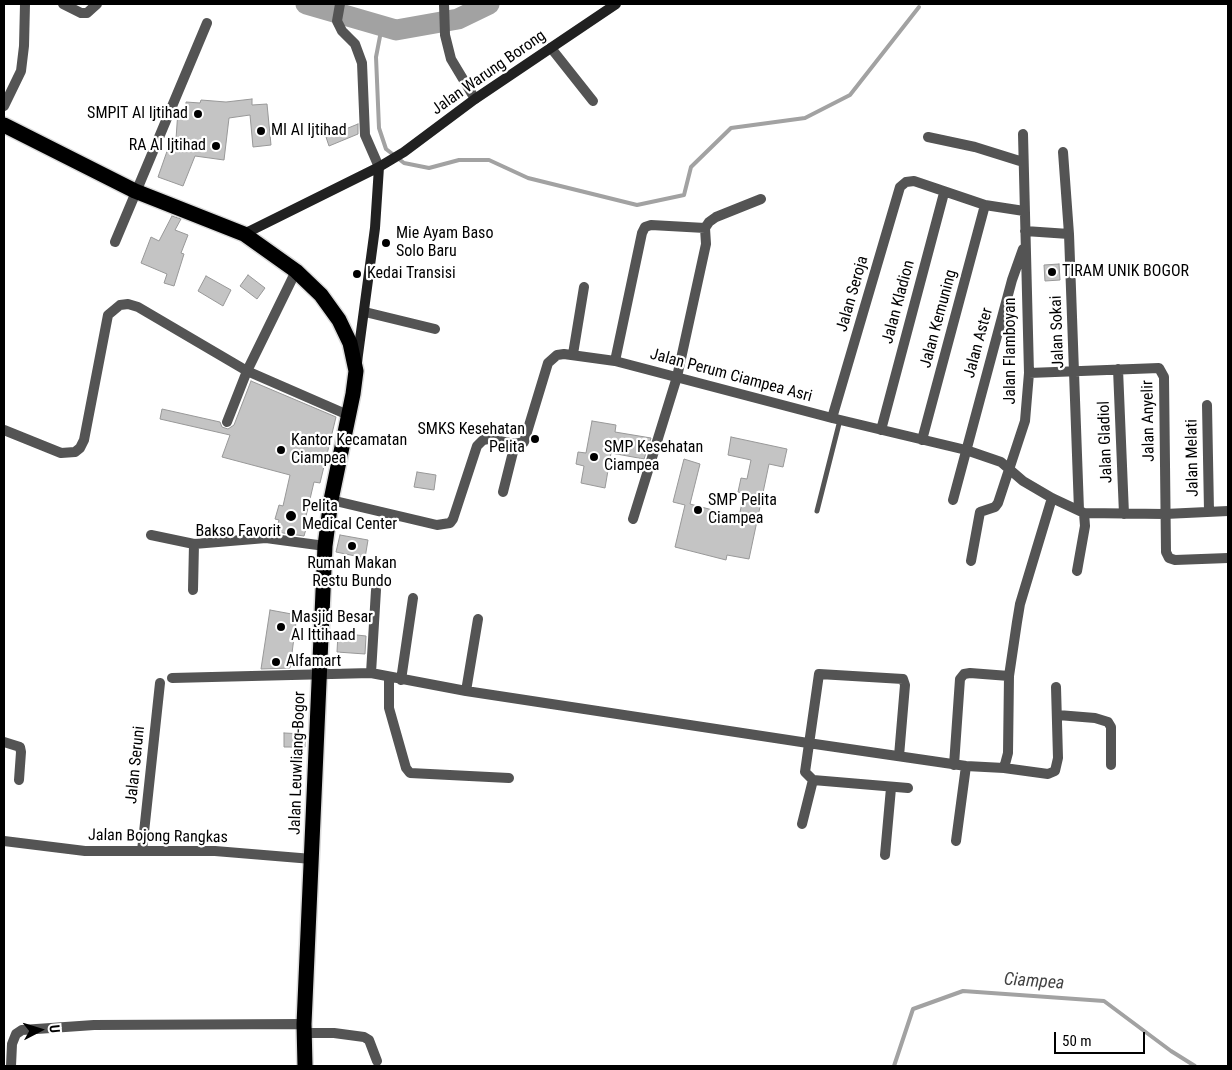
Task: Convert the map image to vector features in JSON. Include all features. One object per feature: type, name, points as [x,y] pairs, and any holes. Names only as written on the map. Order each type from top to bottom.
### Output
[{"type":"highway","name":"Jalan Leuwliang-Bogor","points":[[4,125],[135,192],[244,234],[296,271],[321,294],[340,320],[350,343],[356,371],[331,500],[325,546],[304,1028],[306,1066]]},
{"type":"main road","name":"Jalan Warung Borong","points":[[244,234],[379,167],[404,152],[475,99],[616,4]]},
{"type":"main road","points":[[356,371],[376,228],[379,167]]},
{"type":"street","points":[[4,106],[17,83],[21,71],[24,46],[24,4]]},
{"type":"street","points":[[63,4],[87,14],[97,4]]},
{"type":"street","points":[[340,4],[337,21],[342,31],[355,44],[362,63],[365,135],[379,167]]},
{"type":"street","points":[[444,4],[445,35],[450,59],[475,99]]},
{"type":"street","points":[[115,242],[207,23]]},
{"type":"street","points":[[551,48],[593,101]]},
{"type":"street","name":"Jalan Flamboyan","points":[[971,561],[981,511],[996,506],[1024,428],[1029,373],[1023,134]]},
{"type":"street","points":[[928,137],[975,147],[1023,162]]},
{"type":"street","name":"Jalan Sokai","points":[[1063,152],[1069,234],[1082,512],[1085,526],[1077,571]]},
{"type":"street","name":"Jalan Seroja","points":[[836,418],[900,187],[906,182],[914,181],[944,193]]},
{"type":"street","points":[[944,193],[985,205],[1024,212]]},
{"type":"street","name":"Jalan Kladion","points":[[881,430],[944,193]]},
{"type":"street","points":[[633,518],[677,377],[706,244],[706,228],[709,222],[716,217],[761,198]]},
{"type":"street","name":"Jalan Kemuning","points":[[922,440],[985,205]]},
{"type":"street","points":[[615,361],[642,233],[645,227],[651,225],[706,228]]},
{"type":"street","points":[[1025,231],[1069,234]]},
{"type":"street","name":"Jalan Aster","points":[[954,500],[1012,280],[1025,244]]},
{"type":"street","points":[[227,422],[247,371],[296,271]]},
{"type":"street","points":[[573,354],[584,287]]},
{"type":"street","points":[[4,430],[62,453],[75,452],[80,448],[84,440],[108,315],[120,305],[138,307],[247,371],[348,415]]},
{"type":"street","points":[[365,312],[435,329]]},
{"type":"street","name":"Jalan Perum Ciampea Asri","points":[[515,444],[524,442],[527,439],[548,363],[557,355],[573,354],[615,361],[881,430],[966,450],[1001,462],[1011,468],[1023,481],[1052,498],[1082,512],[1165,514],[1228,511]]},
{"type":"street","name":"Jalan Anyelir","points":[[1029,373],[1153,367],[1162,372],[1165,514]]},
{"type":"street","name":"Jalan Gladiol","points":[[1118,370],[1124,514]]},
{"type":"street","name":"Jalan Melati","points":[[1207,405],[1209,512]]},
{"type":"street","points":[[331,500],[444,525],[453,519],[479,442],[488,439],[515,444],[503,492]]},
{"type":"street","points":[[1004,768],[1008,753],[1009,676],[1020,604],[1052,498]]},
{"type":"street","points":[[1165,514],[1166,552],[1170,558],[1175,560],[1228,558]]},
{"type":"street","points":[[151,535],[194,544],[266,538],[325,546]]},
{"type":"street","points":[[193,590],[194,544]]},
{"type":"street","points":[[371,674],[376,590]]},
{"type":"street","points":[[401,680],[413,598]]},
{"type":"street","points":[[466,691],[478,619]]},
{"type":"street","points":[[954,764],[960,679],[964,674],[970,673],[1009,676]]},
{"type":"street","points":[[172,678],[371,674],[466,691],[808,743],[966,766],[1004,768],[1048,774],[1055,772],[1058,758],[1056,687]]},
{"type":"street","points":[[899,756],[905,685],[902,679],[819,674],[805,772],[813,780],[908,788]]},
{"type":"street","points":[[389,678],[391,716],[406,768],[410,773],[509,778]]},
{"type":"street","name":"Jalan Seruni","points":[[142,851],[160,683]]},
{"type":"street","points":[[1058,715],[1095,718],[1108,722],[1111,727],[1111,765]]},
{"type":"street","points":[[4,742],[15,743],[22,752],[19,780]]},
{"type":"street","points":[[956,841],[966,766]]},
{"type":"street","points":[[802,824],[813,780]]},
{"type":"street","points":[[885,854],[891,788]]},
{"type":"street","name":"Jalan Bojong Rangkas","points":[[4,841],[86,851],[215,851],[312,859]]},
{"type":"street","points":[[12,1066],[12,1044],[16,1034],[22,1030],[94,1024],[304,1028],[364,1037],[369,1040],[377,1061]]},
{"type":"lane","points":[[818,512],[836,418]]},
{"type":"building","points":[[252,99],[252,105],[267,104],[271,145],[253,147],[250,115],[229,118],[224,160],[195,156],[183,186],[158,177],[172,137],[176,139],[178,110],[186,111],[186,102],[200,103],[201,100],[226,102]]},
{"type":"building","points":[[358,124],[358,134],[329,146],[326,137]]},
{"type":"building","points":[[172,216],[181,219],[175,230],[188,235],[181,253],[184,254],[174,286],[164,283],[167,274],[141,263],[151,237],[159,241]]},
{"type":"building","name":"TIRAM UNIK BOGOR","points":[[1059,264],[1060,280],[1045,281],[1044,265]]},
{"type":"building","points":[[248,275],[265,288],[257,299],[240,286]]},
{"type":"building","points":[[206,276],[231,290],[223,306],[198,291]]},
{"type":"building","points":[[251,381],[336,417],[320,483],[314,482],[303,529],[306,529],[304,536],[276,532],[279,520],[275,519],[279,505],[283,506],[290,475],[222,457],[230,435],[160,419],[162,409],[220,422],[222,427],[228,429],[234,425]]},
{"type":"building","name":"SMP Kesehatan Ciampea","points":[[592,421],[616,425],[615,432],[651,438],[644,459],[611,453],[605,488],[581,483],[584,466],[576,464],[578,452],[586,453]]},
{"type":"building","points":[[731,437],[787,449],[783,467],[769,464],[749,559],[727,555],[726,560],[675,547],[685,505],[673,502],[684,459],[700,464],[690,504],[739,517],[744,493],[738,492],[741,478],[747,479],[751,460],[728,455]]},
{"type":"building","points":[[417,472],[436,475],[434,490],[414,487]]},
{"type":"building","name":"Rumah Makan Restu Bundo","points":[[340,535],[368,540],[365,558],[336,552]]},
{"type":"building","points":[[270,610],[297,615],[290,668],[261,669]]},
{"type":"building","points":[[338,633],[366,636],[365,654],[337,652]]},
{"type":"building","points":[[284,733],[305,734],[305,747],[284,747]]},
{"type":"waterway","points":[[306,4],[396,30],[458,19],[489,4]]},
{"type":"waterway","points":[[382,26],[376,57],[379,128],[386,149],[404,163],[429,168],[459,160],[489,160],[528,178],[637,205],[684,195],[691,167],[731,128],[805,118],[850,95],[919,7]]},
{"type":"waterway","name":"Ciampea","points":[[894,1066],[913,1009],[963,991],[1104,1001],[1171,1051],[1195,1066]]},
{"type":"place","name":"SMPIT Al Ijtihad","points":[[198,114]]},
{"type":"place","name":"MI Al Ijtihad","points":[[261,131]]},
{"type":"place","name":"RA Al Ijtihad","points":[[216,146]]},
{"type":"place","name":"Mie Ayam Baso Solo Baru","points":[[386,243]]},
{"type":"place","name":"TIRAM UNIK BOGOR","points":[[1052,272]]},
{"type":"place","name":"Kedai Transisi","points":[[357,274]]},
{"type":"place","name":"SMKS Kesehatan Pelita","points":[[535,439]]},
{"type":"place","name":"Kantor Kecamatan Ciampea","points":[[281,450]]},
{"type":"place","name":"SMP Kesehatan Ciampea","points":[[594,457]]},
{"type":"place","name":"SMP Pelita Ciampea","points":[[698,510]]},
{"type":"place","name":"Pelita Medical Center","points":[[291,516]]},
{"type":"place","name":"Bakso Favorit","points":[[291,532]]},
{"type":"place","name":"Rumah Makan Restu Bundo","points":[[352,546]]},
{"type":"place","name":"Masjid Besar Al Ittihaad","points":[[281,627]]},
{"type":"place","name":"Alfamart","points":[[276,662]]}]
